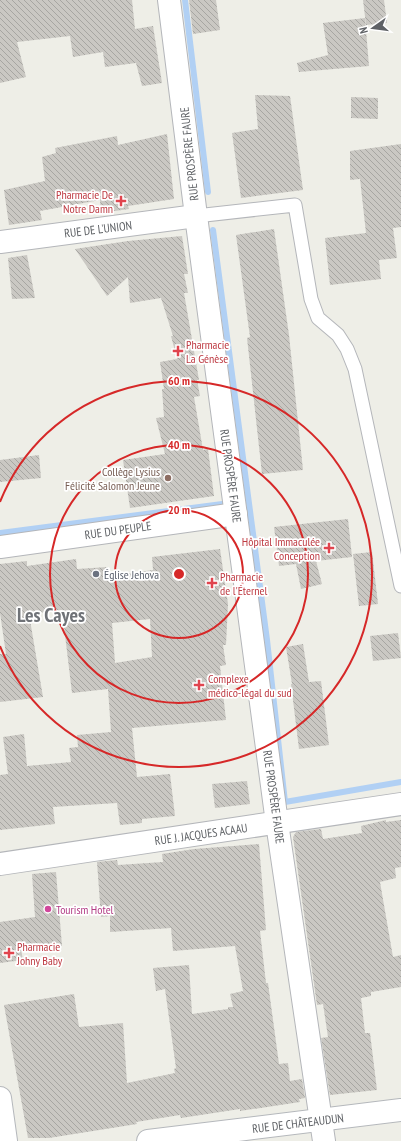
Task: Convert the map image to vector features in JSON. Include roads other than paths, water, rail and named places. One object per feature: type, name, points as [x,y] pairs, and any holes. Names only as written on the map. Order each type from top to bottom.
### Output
[{"type":"street","name":"RUE PROSPÈRE FAURE","points":[[169,0],[184,107],[196,216],[277,823],[322,1131]]},
{"type":"street","name":"RUE DE L'UNION","points":[[0,242],[196,216]]},
{"type":"street","name":"RUE DU PEUPLE","points":[[0,547],[236,514]]},
{"type":"street","name":"RUE J. JACQUES ACAAU","points":[[0,864],[401,804]]},
{"type":"street","points":[[0,1098],[6,1141]]},
{"type":"street","name":"RUE DE CHÂTEAUDUN","points":[[148,1141],[322,1131],[401,1110]]},
{"type":"lane","points":[[196,216],[296,205],[311,299],[318,318],[338,335],[347,349],[355,369],[401,586]]},
{"type":"waterway","points":[[185,0],[208,192]]},
{"type":"waterway","points":[[213,230],[267,640],[285,802],[401,782]]},
{"type":"waterway","points":[[0,533],[230,503]]},
{"type":"place","name":"Pharmacie De Notre Damn","points":[[121,201]]},
{"type":"place","name":"Pharmacie La Génèse","points":[[178,351]]},
{"type":"place","name":"Collège Lysius Félicité Salomon Jeune","points":[[168,478]]},
{"type":"place","name":"Hôpital Immaculée Conception","points":[[329,548]]},
{"type":"place","name":"Église Jehova","points":[[96,574]]},
{"type":"place","name":"Pharmacie de l'Éternel","points":[[212,583]]},
{"type":"place","name":"Complexe médico-légal du sud","points":[[199,685]]},
{"type":"place","name":"Tourism Hotel","points":[[48,909]]},
{"type":"place","name":"Pharmacie Johny Baby","points":[[9,953]]},
{"type":"district","name":"Les Cayes","points":[[51,615]]}]
